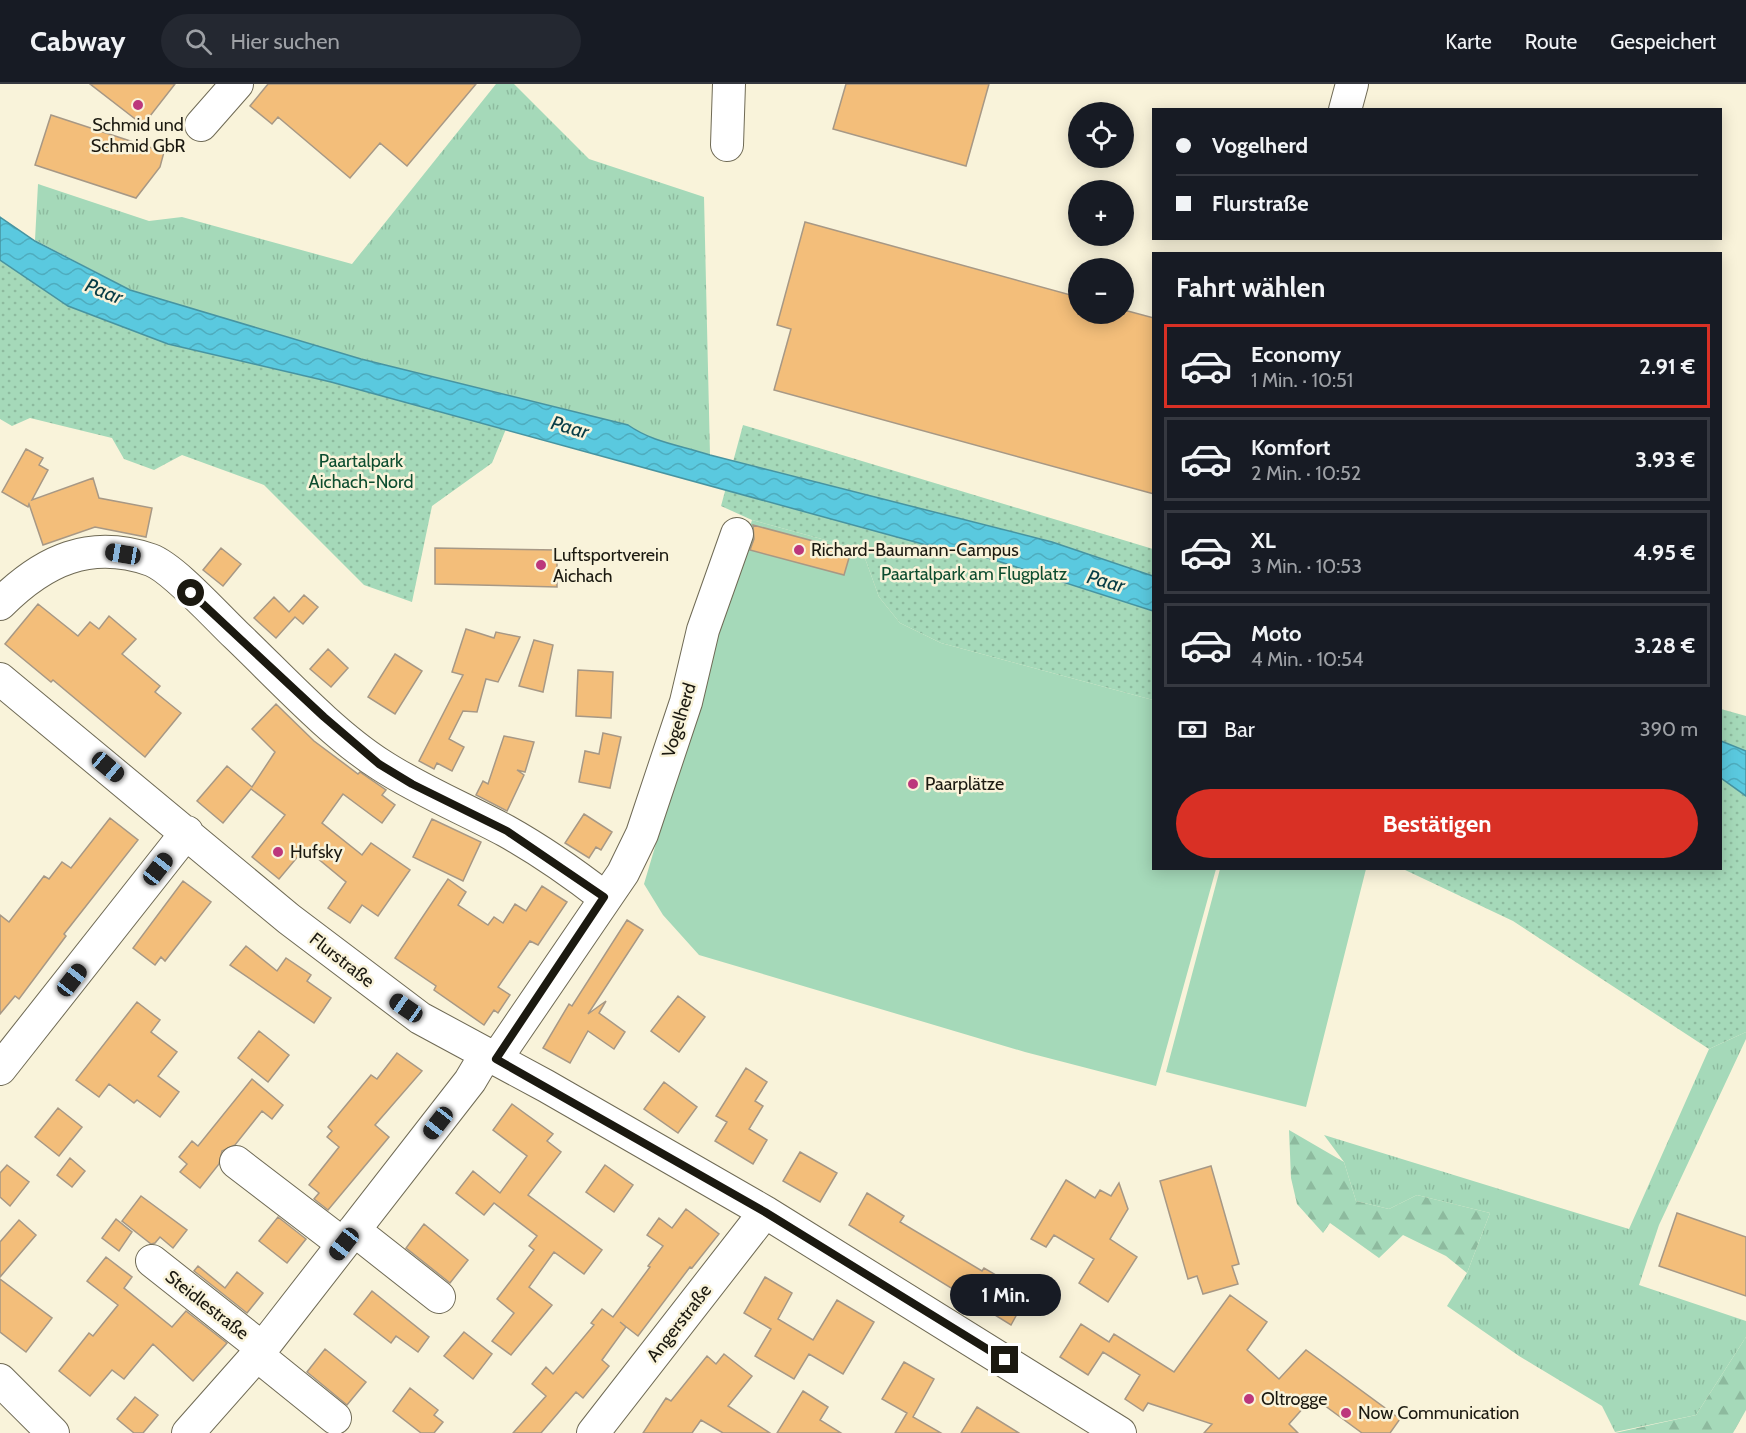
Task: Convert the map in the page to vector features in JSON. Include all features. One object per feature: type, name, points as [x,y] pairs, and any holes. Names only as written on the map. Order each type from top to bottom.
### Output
[{"type":"street","points":[[201,126],[237,84]]},
{"type":"street","points":[[727,145],[729,84]]},
{"type":"street","points":[[1346,108],[1352,84]]},
{"type":"street","name":"Vogelherd","points":[[491,1056],[623,873],[642,834],[686,702],[703,630],[737,534]]},
{"type":"street","points":[[0,604],[23,581],[56,562],[84,552],[111,551],[154,561],[327,720],[379,764],[412,784],[507,831],[604,897]]},
{"type":"street","name":"Flurstraße","points":[[0,679],[289,919],[420,1018],[765,1212],[1120,1433]]},
{"type":"street","points":[[0,1069],[187,832]]},
{"type":"street","name":"Steidlestraße","points":[[188,1433],[260,1352],[491,1056]]},
{"type":"street","points":[[236,1162],[439,1297]]},
{"type":"street","name":"Angerstraße","points":[[593,1433],[765,1212]]},
{"type":"street","name":"Steidlestraße","points":[[152,1261],[335,1418]]},
{"type":"street","points":[[0,1380],[53,1433]]},
{"type":"green space","points":[[496,84],[514,84],[589,159],[704,197],[710,455],[657,440],[628,425],[361,359],[191,310],[130,290],[35,240],[38,184],[149,221],[182,217],[352,264]]},
{"type":"green space","name":"Paartalpark Aichach-Nord","points":[[0,260],[68,306],[168,344],[331,382],[506,429],[492,463],[432,506],[412,602],[364,585],[264,485],[182,455],[154,470],[124,459],[112,438],[30,418],[12,426],[0,419]]},
{"type":"green space","name":"Paartalpark am Flugplatz","points":[[743,425],[1152,549],[1152,700],[941,643],[900,623],[879,597],[862,550],[752,520],[721,506]]},
{"type":"green space","name":"Paarplätze","points":[[752,520],[862,550],[879,597],[900,623],[941,643],[1152,700],[1152,870],[1216,870],[1156,1086],[1025,1052],[699,955],[663,915],[644,884]]},
{"type":"green space","points":[[1722,709],[1746,716],[1746,1032],[1709,1049],[1513,921],[1405,870],[1722,870]]},
{"type":"green space","points":[[1220,870],[1366,870],[1306,1107],[1166,1072]]},
{"type":"green space","points":[[1746,1032],[1746,1039],[1659,1225],[1639,1285],[1746,1321],[1746,1337],[1696,1415],[1615,1432],[1602,1406],[1519,1356],[1447,1306],[1467,1273],[1490,1213],[1417,1195],[1389,1209],[1356,1201],[1344,1162],[1324,1135],[1629,1229],[1709,1049]]},
{"type":"green space","points":[[1289,1130],[1344,1162],[1356,1201],[1389,1209],[1417,1195],[1490,1213],[1467,1273],[1446,1256],[1403,1235],[1379,1258],[1330,1223],[1323,1233],[1297,1204],[1291,1178]]},
{"type":"green space","points":[[1746,1337],[1746,1410],[1733,1433],[1615,1433],[1696,1415]]},
{"type":"water","name":"Paar","points":[[0,217],[35,241],[130,290],[361,359],[628,425],[657,440],[710,455],[1052,542],[1152,576],[1152,611],[960,549],[926,545],[331,382],[168,344],[68,306],[0,260]]},
{"type":"water","points":[[1722,741],[1746,751],[1746,796],[1722,779]]},
{"type":"building","name":"Schmid und Schmid GbR","points":[[90,84],[175,84],[143,125]]},
{"type":"building","points":[[268,84],[476,84],[407,166],[380,143],[350,178],[278,117],[272,124],[250,106]]},
{"type":"building","points":[[846,84],[989,84],[966,166],[833,129]]},
{"type":"building","points":[[51,115],[164,152],[160,167],[136,198],[35,165]]},
{"type":"building","points":[[805,222],[1068,294],[1068,324],[1134,324],[1134,313],[1152,317],[1152,493],[774,390],[791,329],[777,325]]},
{"type":"building","points":[[26,449],[43,458],[39,465],[48,470],[32,500],[93,478],[99,498],[152,508],[146,537],[95,527],[43,545],[29,504],[28,507],[2,492]]},
{"type":"building","name":"Richard-Baumann-Campus","points":[[753,525],[851,551],[844,575],[750,550],[754,539]]},
{"type":"building","points":[[221,548],[241,564],[223,586],[203,570]]},
{"type":"building","points":[[435,548],[557,550],[557,587],[435,584]]},
{"type":"building","points":[[304,595],[318,607],[303,624],[295,617],[276,638],[254,618],[274,597],[289,612]]},
{"type":"building","points":[[38,604],[78,636],[90,622],[99,629],[109,616],[136,639],[122,654],[160,686],[155,692],[181,713],[145,757],[53,680],[51,682],[5,644]]},
{"type":"building","points":[[466,629],[494,638],[496,632],[520,637],[498,682],[486,679],[477,712],[463,711],[449,739],[464,747],[452,771],[437,763],[434,769],[419,761],[463,675],[452,672]]},
{"type":"building","points":[[534,640],[553,645],[543,692],[519,686]]},
{"type":"building","points":[[328,649],[348,668],[331,687],[310,669]]},
{"type":"building","points":[[395,654],[422,671],[395,714],[368,697]]},
{"type":"building","points":[[578,670],[613,672],[611,718],[576,716]]},
{"type":"building","points":[[276,704],[314,741],[358,774],[360,772],[386,790],[382,795],[395,805],[382,823],[343,794],[322,823],[362,855],[371,843],[410,870],[378,916],[362,905],[350,923],[328,908],[346,882],[305,848],[279,879],[252,857],[285,815],[251,789],[223,823],[197,801],[227,766],[252,787],[275,752],[252,729]]},
{"type":"building","points":[[603,733],[621,737],[610,788],[579,782],[585,751],[599,754]]},
{"type":"building","points":[[504,736],[534,742],[525,772],[517,770],[524,775],[507,811],[476,795],[483,781],[488,784]]},
{"type":"building","points":[[584,814],[612,832],[601,850],[596,847],[589,858],[565,843]]},
{"type":"building","points":[[110,818],[138,840],[64,934],[66,936],[19,999],[15,996],[0,1014],[0,915],[9,922],[44,876],[49,879],[62,862],[71,868]]},
{"type":"building","points":[[432,819],[481,842],[463,881],[413,857]]},
{"type":"building","points":[[448,879],[466,892],[458,905],[488,925],[494,917],[503,923],[515,904],[526,911],[542,886],[567,902],[538,945],[530,941],[498,987],[510,995],[498,1013],[494,1010],[484,1025],[434,990],[436,986],[395,958]]},
{"type":"building","points":[[183,881],[211,902],[165,961],[161,957],[155,965],[133,948]]},
{"type":"building","points":[[627,920],[643,930],[588,1014],[606,1001],[599,1013],[625,1032],[614,1049],[588,1031],[570,1063],[543,1048],[569,1004],[572,1006]]},
{"type":"building","points":[[246,946],[277,971],[286,958],[311,975],[307,981],[331,998],[314,1023],[230,965]]},
{"type":"building","points":[[678,996],[705,1017],[679,1052],[651,1031]]},
{"type":"building","points":[[137,1002],[160,1020],[151,1032],[177,1052],[158,1076],[179,1092],[160,1117],[137,1100],[134,1103],[109,1084],[99,1097],[76,1080]]},
{"type":"building","points":[[259,1031],[289,1055],[268,1082],[238,1058]]},
{"type":"building","points":[[397,1053],[422,1071],[375,1125],[389,1137],[328,1210],[314,1199],[319,1193],[309,1185],[339,1147],[327,1137],[332,1131],[328,1127],[371,1075],[377,1079]]},
{"type":"building","points":[[746,1068],[767,1082],[755,1101],[763,1106],[749,1129],[767,1140],[753,1164],[715,1141],[727,1122],[716,1116]]},
{"type":"building","points":[[252,1079],[283,1105],[272,1119],[262,1111],[235,1145],[222,1151],[219,1164],[200,1188],[180,1172],[187,1164],[179,1157],[192,1141],[198,1146]]},
{"type":"building","points":[[664,1082],[697,1107],[678,1133],[644,1109]]},
{"type":"building","points":[[512,1104],[553,1134],[547,1141],[561,1152],[528,1195],[602,1250],[584,1274],[554,1252],[529,1287],[552,1305],[511,1355],[492,1341],[514,1313],[497,1299],[534,1250],[529,1246],[537,1236],[494,1203],[484,1215],[456,1193],[473,1171],[500,1193],[527,1156],[493,1130]]},
{"type":"building","points":[[58,1108],[82,1127],[59,1156],[35,1137]]},
{"type":"building","points":[[800,1152],[837,1173],[820,1202],[783,1181]]},
{"type":"building","points":[[70,1158],[85,1171],[72,1187],[57,1175]]},
{"type":"building","points":[[7,1165],[29,1182],[10,1206],[0,1197],[0,1173]]},
{"type":"building","points":[[605,1165],[633,1185],[614,1212],[586,1192]]},
{"type":"building","points":[[1211,1166],[1239,1264],[1232,1266],[1238,1284],[1203,1294],[1197,1276],[1188,1279],[1160,1181]]},
{"type":"building","points":[[1066,1180],[1095,1198],[1100,1190],[1111,1196],[1119,1183],[1128,1209],[1110,1239],[1137,1257],[1108,1302],[1079,1283],[1094,1259],[1054,1235],[1046,1247],[1031,1239]]},
{"type":"building","points":[[867,1193],[904,1216],[900,1222],[982,1271],[984,1268],[1028,1294],[1011,1325],[849,1225]]},
{"type":"building","points":[[141,1196],[187,1230],[173,1248],[160,1237],[151,1244],[122,1221]]},
{"type":"building","points":[[686,1209],[719,1234],[692,1268],[690,1267],[638,1336],[620,1322],[626,1327],[602,1360],[609,1366],[583,1398],[576,1392],[541,1433],[513,1433],[546,1396],[532,1384],[546,1367],[553,1374],[594,1325],[591,1323],[602,1309],[613,1317],[650,1267],[648,1266],[663,1246],[647,1235],[659,1218],[672,1228]]},
{"type":"building","points":[[1677,1213],[1746,1237],[1746,1296],[1659,1266]]},
{"type":"building","points":[[278,1217],[306,1239],[287,1263],[259,1241]]},
{"type":"building","points":[[116,1219],[132,1232],[119,1251],[102,1238]]},
{"type":"building","points":[[19,1220],[36,1235],[0,1277],[0,1242]]},
{"type":"building","points":[[424,1224],[468,1260],[450,1283],[406,1248]]},
{"type":"building","points":[[106,1257],[132,1277],[124,1288],[172,1327],[186,1311],[227,1343],[193,1381],[153,1344],[124,1379],[112,1370],[90,1396],[59,1371],[89,1333],[93,1336],[118,1305],[87,1281]]},
{"type":"building","points":[[198,1266],[225,1288],[237,1272],[263,1293],[247,1313],[194,1271]]},
{"type":"building","points":[[765,1277],[792,1293],[778,1319],[813,1340],[837,1300],[874,1322],[843,1374],[809,1354],[794,1379],[755,1356],[771,1329],[744,1313]]},
{"type":"building","points":[[0,1279],[52,1318],[26,1352],[0,1332]]},
{"type":"building","points":[[372,1291],[429,1337],[418,1352],[396,1336],[391,1343],[354,1314]]},
{"type":"building","points":[[1230,1295],[1267,1322],[1247,1350],[1279,1379],[1306,1350],[1400,1419],[1390,1433],[1362,1433],[1313,1397],[1289,1424],[1298,1433],[1204,1433],[1212,1424],[1148,1403],[1143,1411],[1125,1399],[1140,1375],[1103,1352],[1088,1375],[1060,1357],[1081,1324],[1109,1342],[1114,1334],[1174,1372]]},
{"type":"building","points":[[464,1332],[492,1354],[473,1379],[444,1356]]},
{"type":"building","points":[[325,1349],[366,1382],[347,1405],[307,1372]]},
{"type":"building","points":[[724,1354],[752,1376],[728,1406],[770,1433],[723,1433],[701,1420],[692,1433],[643,1433],[666,1398],[671,1401],[707,1356],[716,1364]]},
{"type":"building","points":[[904,1362],[934,1379],[913,1417],[941,1433],[895,1433],[907,1413],[882,1399]]},
{"type":"building","points":[[410,1388],[438,1410],[434,1415],[443,1422],[434,1433],[421,1433],[393,1411]]},
{"type":"building","points":[[803,1391],[828,1407],[820,1420],[841,1433],[777,1433]]},
{"type":"building","points":[[135,1397],[158,1415],[143,1433],[134,1433],[117,1419]]},
{"type":"building","points":[[977,1407],[1019,1433],[961,1433]]},
{"type":"place","name":"Schmid und Schmid GbR","points":[[138,105]]},
{"type":"place","name":"Richard-Baumann-Campus","points":[[799,550]]},
{"type":"place","name":"Luftsportverein Aichach","points":[[541,565]]},
{"type":"place","name":"Paarplätze","points":[[913,784]]},
{"type":"place","name":"Hufsky","points":[[278,852]]},
{"type":"place","name":"Oltrogge","points":[[1249,1399]]},
{"type":"place","name":"Now Communication","points":[[1346,1413]]},
{"type":"route","points":[[191,593],[353,744],[379,764],[412,784],[507,831],[604,897],[496,1059],[765,1212],[1005,1360]]}]
